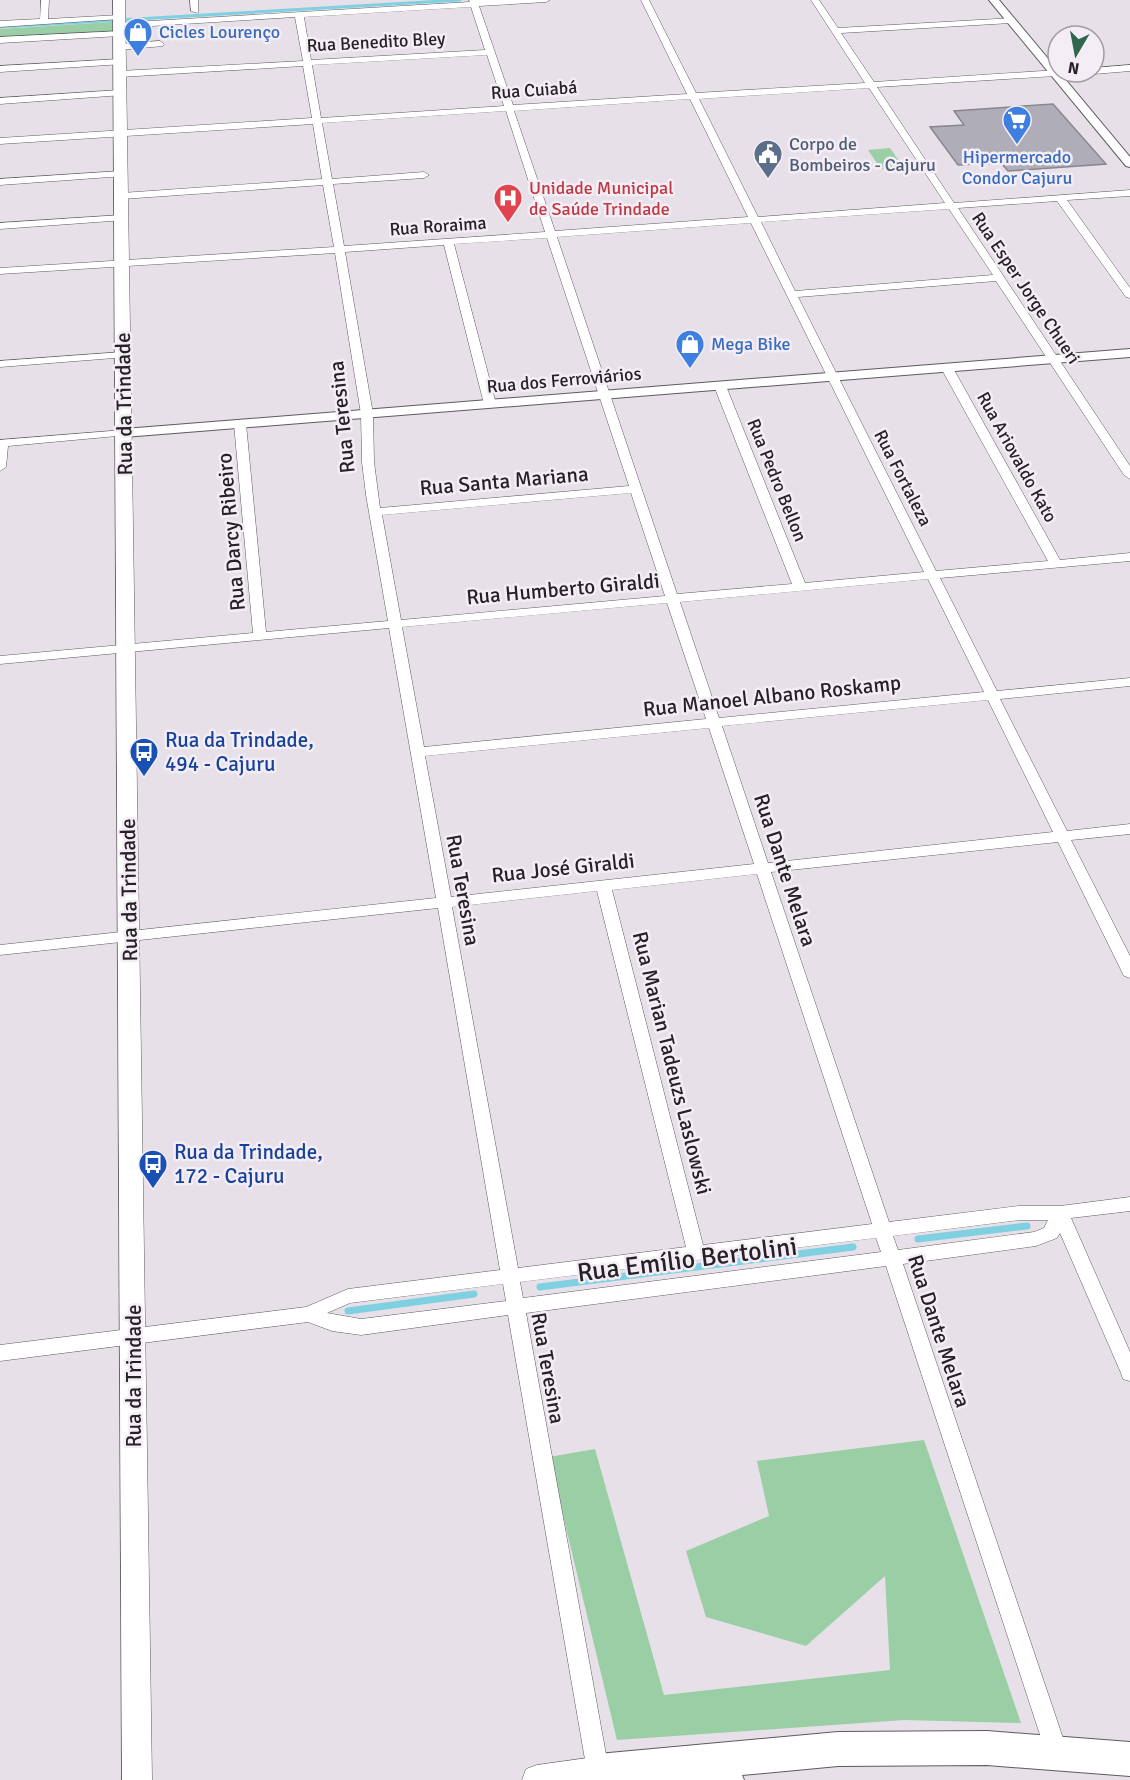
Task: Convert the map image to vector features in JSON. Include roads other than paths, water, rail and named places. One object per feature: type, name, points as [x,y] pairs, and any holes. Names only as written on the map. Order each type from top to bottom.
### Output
[{"type":"main road","name":"Rua da Trindade","points":[[119,0],[137,1780]]},
{"type":"main road","points":[[537,1780],[590,1776],[651,1766],[838,1749],[939,1748],[1130,1759]]},
{"type":"main road","points":[[651,1766],[692,1771],[727,1780]]},
{"type":"street","points":[[44,21],[45,0]]},
{"type":"street","points":[[194,0],[195,11]]},
{"type":"street","points":[[0,24],[44,21],[120,27],[195,11],[382,0]]},
{"type":"street","points":[[0,40],[120,27],[474,2],[546,0]]},
{"type":"street","name":"Rua Fortaleza","points":[[645,0],[1130,972]]},
{"type":"street","name":"Rua Esper Jorge Chueri","points":[[815,0],[1130,475]]},
{"type":"street","points":[[994,0],[1046,62]]},
{"type":"street","name":"Rua Dante Melara","points":[[474,2],[1057,1753]]},
{"type":"street","name":"Rua Teresina","points":[[298,14],[367,414],[368,462],[375,512],[511,1276],[590,1776]]},
{"type":"street","points":[[836,31],[1011,20]]},
{"type":"street","points":[[120,27],[160,44]]},
{"type":"street","name":"Rua Benedito Bley","points":[[0,69],[307,63],[490,52]]},
{"type":"street","points":[[1106,69],[1130,68]]},
{"type":"street","name":"Rua Cuiabá","points":[[0,141],[1046,74]]},
{"type":"street","points":[[1064,84],[1130,164]]},
{"type":"street","points":[[0,101],[120,93]]},
{"type":"street","points":[[0,182],[121,174]]},
{"type":"street","points":[[122,196],[424,175]]},
{"type":"street","name":"Rua Roraima","points":[[0,271],[107,263],[122,265],[1130,193]]},
{"type":"street","points":[[1060,198],[1130,295]]},
{"type":"street","points":[[0,226],[122,218]]},
{"type":"street","points":[[448,242],[490,404]]},
{"type":"street","points":[[792,294],[1000,278]]},
{"type":"street","name":"Rua dos Ferroviários","points":[[1,443],[1130,353]]},
{"type":"street","points":[[0,364],[123,355]]},
{"type":"street","name":"Rua Ariovaldo Kato","points":[[947,368],[1056,564]]},
{"type":"street","name":"Rua Pedro Bellon","points":[[720,386],[800,587]]},
{"type":"street","name":"Rua Darcy Ribeiro","points":[[240,424],[260,636]]},
{"type":"street","points":[[0,467],[1,443]]},
{"type":"street","name":"Rua Santa Mariana","points":[[375,512],[636,489]]},
{"type":"street","name":"Rua Humberto Giraldi","points":[[0,660],[1130,557]]},
{"type":"street","name":"Rua Manoel Albano Roskamp","points":[[418,752],[1130,682]]},
{"type":"street","name":"Rua José Giraldi","points":[[0,950],[1130,829]]},
{"type":"street","name":"Rua Marian Tadeuzs Laslowski","points":[[603,885],[696,1253]]},
{"type":"street","name":"Rua Emílio Bertolini","points":[[0,1353],[308,1314],[348,1296],[1019,1212],[1060,1214],[1130,1204]]},
{"type":"street","points":[[1060,1214],[1130,1373]]},
{"type":"street","name":"Rua Emílio Bertolini","points":[[308,1314],[332,1323],[361,1327],[1036,1239],[1051,1233],[1060,1214]]},
{"type":"waterway","points":[[0,27],[460,0]]},
{"type":"waterway","points":[[918,1239],[1027,1226]]},
{"type":"waterway","points":[[540,1287],[853,1247]]},
{"type":"waterway","points":[[348,1311],[474,1294]]},
{"type":"place","name":"Cicles Lourenço","points":[[138,58]]},
{"type":"place","name":"Hipermercado Condor Cajuru","points":[[1017,146]]},
{"type":"place","name":"Corpo de Bombeiros - Cajuru","points":[[768,180]]},
{"type":"place","name":"Unidade Municipal de Saúde Trindade","points":[[508,224]]},
{"type":"place","name":"Mega Bike","points":[[690,370]]},
{"type":"place","name":"Rua da Trindade, 494 - Cajuru","points":[[144,778]]},
{"type":"place","name":"Rua da Trindade, 172 - Cajuru","points":[[153,1190]]}]
